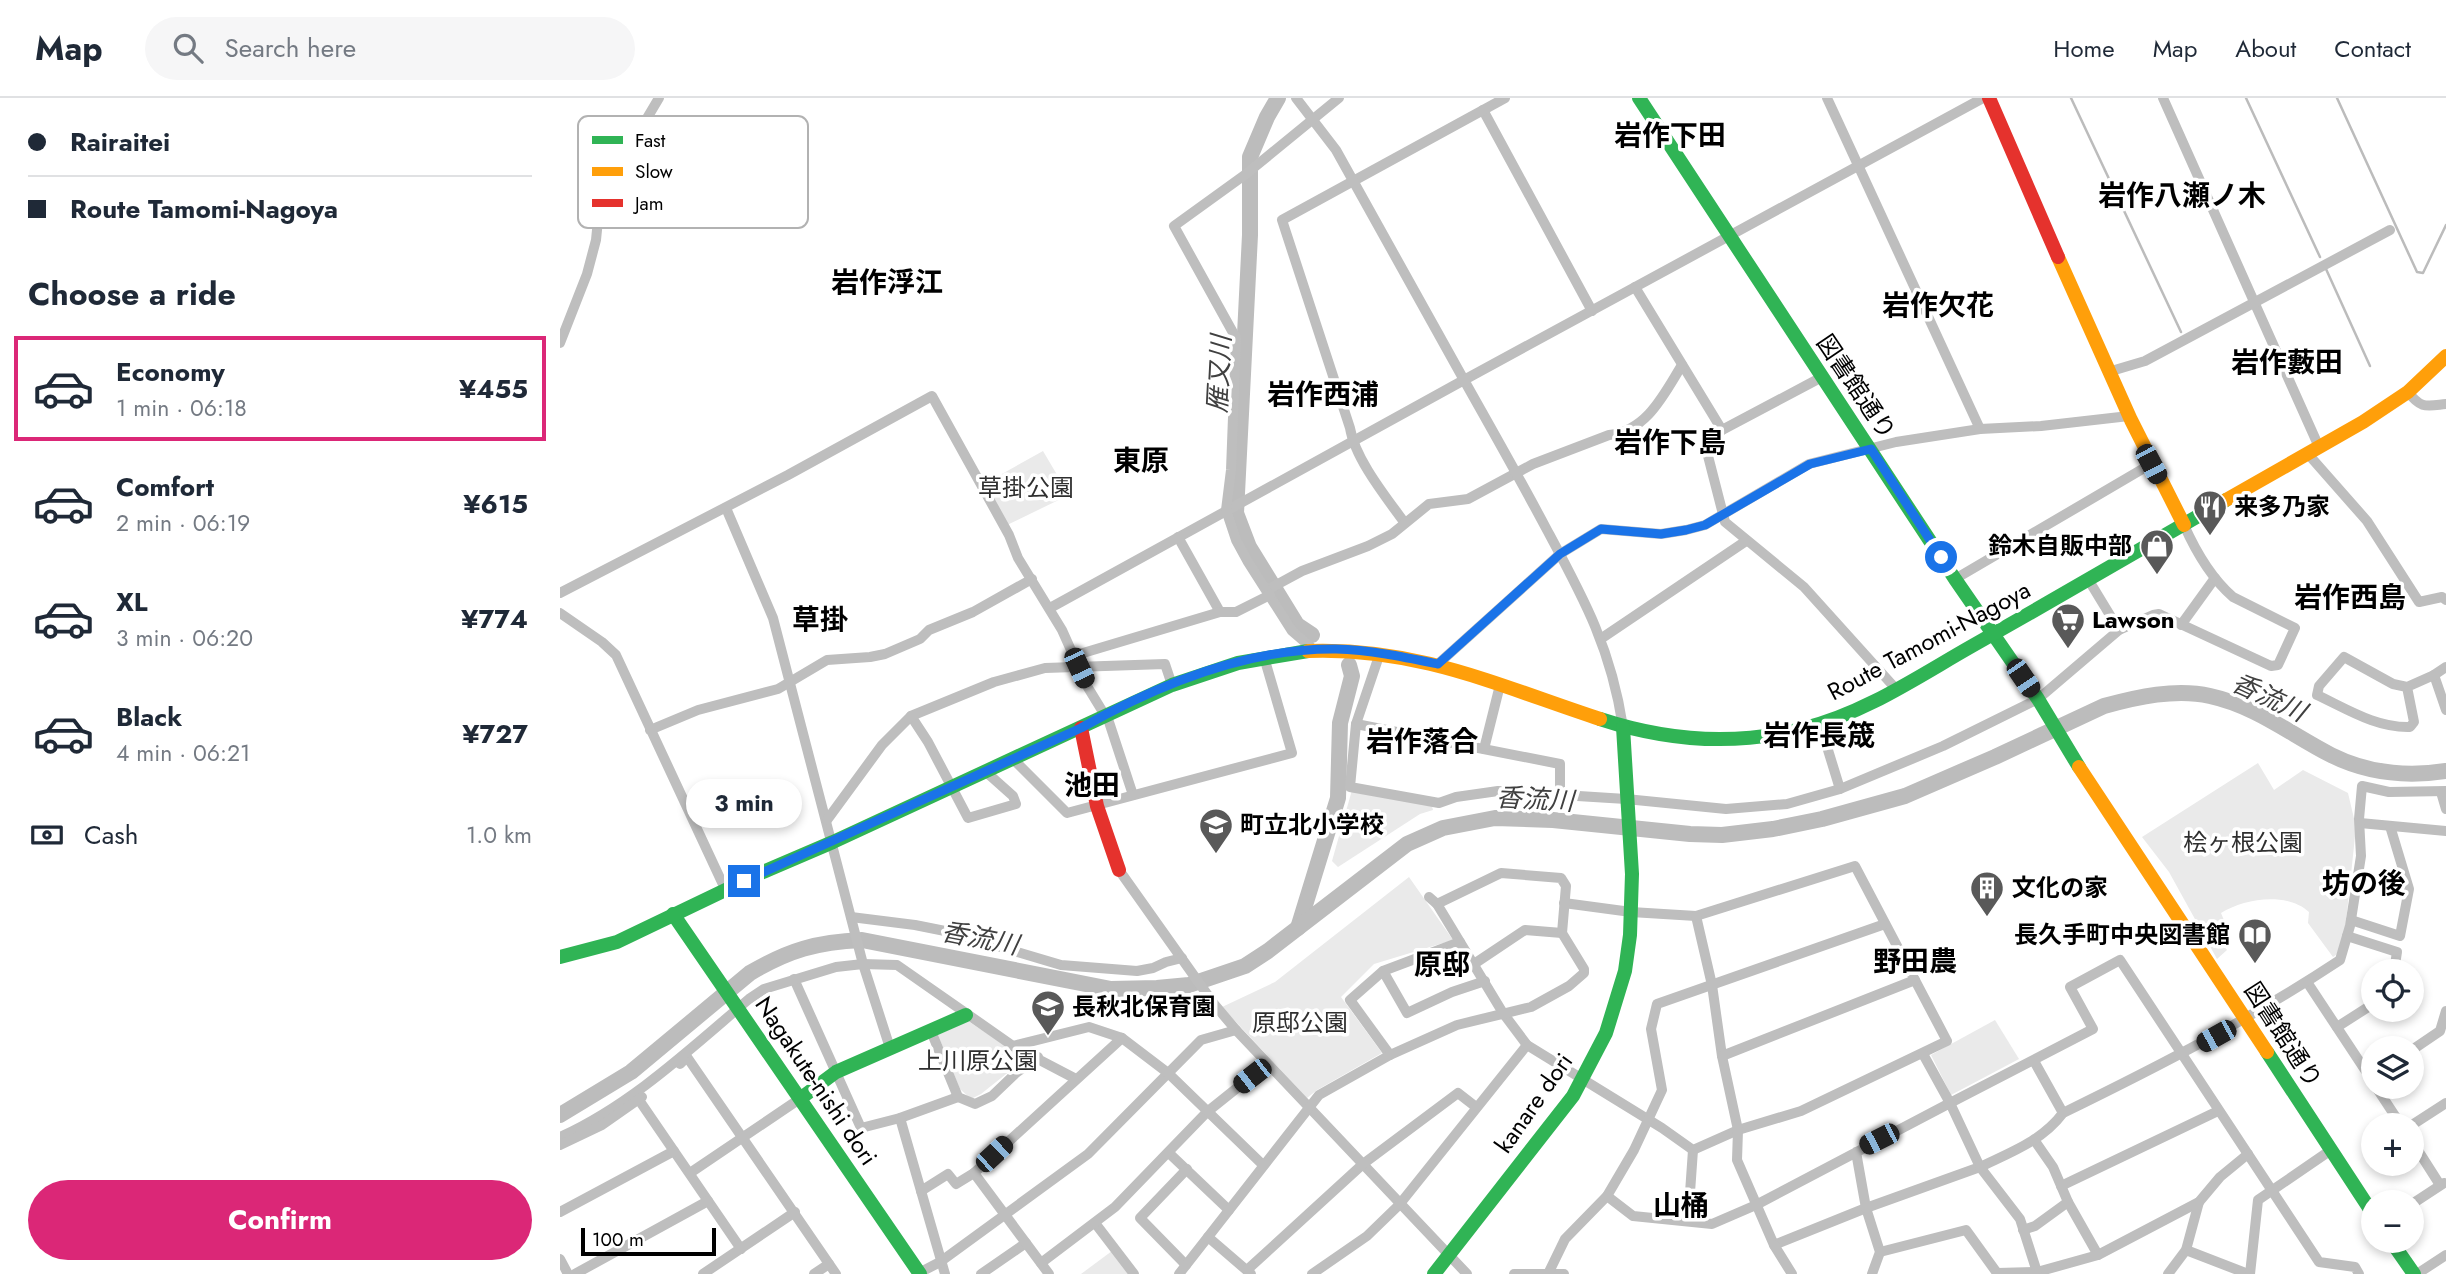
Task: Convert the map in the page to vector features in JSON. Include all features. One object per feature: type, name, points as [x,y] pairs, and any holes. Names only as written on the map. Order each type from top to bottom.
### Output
[{"type":"street","points":[[648,116],[659,98]]},
{"type":"street","points":[[1296,98],[1314,119],[1354,181],[1580,589],[1602,638],[1618,690],[1623,727]]},
{"type":"street","points":[[1313,649],[1292,631],[1236,540],[1226,510],[1231,470],[1236,338],[1174,226],[1249,171],[1339,98]]},
{"type":"street","points":[[1404,522],[1352,442],[1350,428],[1282,220],[1505,98]]},
{"type":"street","name":"図書館通り","points":[[1639,98],[1955,579],[2038,699],[2361,1195]]},
{"type":"street","points":[[1827,98],[1980,429]]},
{"type":"street","points":[[1050,608],[1245,499],[1983,98]]},
{"type":"street","points":[[1380,653],[1356,724],[1350,786],[1439,803],[1456,797],[1499,791],[1726,809],[1787,804],[1840,789],[1943,746],[2038,699],[2119,630],[2158,614],[2271,666],[2278,665],[2295,628],[2233,597],[2215,578],[2194,547],[2108,372],[1989,98]]},
{"type":"street","points":[[2163,98],[2254,303],[2314,450],[2367,521],[2419,602],[2442,597],[2446,600]]},
{"type":"street","points":[[1483,110],[1592,311]]},
{"type":"street","points":[[560,343],[587,274],[597,228]]},
{"type":"street","points":[[2108,372],[2145,360],[2390,230]]},
{"type":"street","points":[[1636,287],[1722,430]]},
{"type":"street","name":"Route Tamomi-Nagoya","points":[[560,957],[617,942],[763,872],[1172,685],[1224,666],[1264,657],[1313,649],[1380,653],[1438,664],[1623,727],[1679,737],[1705,739],[1768,736],[1820,724],[1859,709],[1994,635],[2362,422],[2408,392],[2446,356]]},
{"type":"street","points":[[1072,654],[1220,612],[1236,612],[1302,570],[1392,534],[1429,504],[1468,499],[1533,464],[1597,442],[1609,435],[1622,434],[1652,413],[1682,365]]},
{"type":"street","points":[[1822,377],[1714,435],[1707,452],[1725,522],[1804,587],[1896,689]]},
{"type":"street","points":[[2408,392],[2416,403],[2423,406],[2446,404]]},
{"type":"street","points":[[560,593],[726,508],[932,396],[1009,535],[1018,558],[1050,608],[1109,722],[1133,795]]},
{"type":"street","points":[[1438,664],[1560,554],[1601,529],[1661,534],[1705,525],[1810,464],[1896,442],[1980,429],[2041,426],[2129,416]]},
{"type":"street","points":[[1955,579],[2151,464]]},
{"type":"street","points":[[726,508],[773,618],[852,919],[890,1048]]},
{"type":"street","points":[[1178,537],[1220,612]]},
{"type":"street","points":[[1602,638],[1746,541]]},
{"type":"street","points":[[2181,625],[2215,578]]},
{"type":"street","points":[[650,730],[698,710],[778,689],[827,660],[870,657],[920,639],[929,630],[1032,579]]},
{"type":"street","points":[[2088,579],[2119,630]]},
{"type":"street","points":[[560,613],[616,655],[726,891]]},
{"type":"street","points":[[1012,758],[1067,813],[1292,752],[1264,657]]},
{"type":"street","points":[[2407,688],[2414,722],[2410,727],[2393,728],[2368,720],[2317,695],[2319,686],[2344,657],[2393,684],[2407,688],[2446,667]]},
{"type":"street","points":[[827,820],[882,745],[911,716],[994,682],[1045,668],[1164,664],[1172,685]]},
{"type":"street","points":[[2434,674],[2446,710]]},
{"type":"street","points":[[1484,749],[1500,685]]},
{"type":"street","points":[[911,716],[928,742],[968,818],[1016,804],[1013,796],[985,771]]},
{"type":"street","points":[[1356,724],[1560,764],[1560,794]]},
{"type":"street","points":[[1820,724],[1840,789]]},
{"type":"street","name":"kanare dori","points":[[1434,1274],[1573,1096],[1606,1033],[1625,971],[1631,912],[1623,727]]},
{"type":"street","points":[[1081,728],[1097,806],[1119,870],[1236,1030],[1466,1274]]},
{"type":"street","points":[[1774,1245],[1980,1167],[2035,1141],[2056,1124],[2063,1113],[2182,1055],[2307,982],[2340,960],[2347,936],[2361,856],[2362,786],[2389,792],[2443,792],[2446,809]]},
{"type":"street","points":[[2360,823],[2446,831]]},
{"type":"street","points":[[2351,920],[2400,936],[2409,889],[2390,826]]},
{"type":"street","points":[[1564,903],[1631,912],[1696,916],[1855,866],[1947,1041],[1801,1111],[1738,1130],[1693,1150]]},
{"type":"street","points":[[1187,1169],[1140,1218],[1183,1269],[1319,1095],[1390,1055],[1457,1025],[1503,1013],[1531,1007],[1569,986],[1584,973],[1562,933],[1566,886],[1562,878],[1501,873],[1433,900],[1503,1013],[1527,1045],[1693,1150]]},
{"type":"street","name":"Nagakute-nishi dori","points":[[673,914],[919,1273]]},
{"type":"street","points":[[1696,916],[1712,985],[1722,1056],[1738,1130],[1737,1160],[1774,1245],[1792,1274]]},
{"type":"street","points":[[852,919],[915,925],[950,932],[1061,965],[1137,971],[1153,968],[1166,961],[1185,962]]},
{"type":"street","points":[[1548,1273],[1565,1239],[1607,1196],[1634,1150],[1662,1090],[1651,1029],[1657,1004],[1885,924]]},
{"type":"street","points":[[1474,964],[1525,930],[1562,933]]},
{"type":"street","points":[[2347,936],[2397,952],[2396,959]]},
{"type":"street","points":[[1390,1055],[1350,1000],[1382,971],[1460,943]]},
{"type":"street","points":[[1607,1196],[1633,1216],[1712,1224],[1756,1205],[2092,1029],[2070,987],[2120,960],[2319,1262],[2355,1267],[2359,1274]]},
{"type":"street","points":[[560,1137],[631,1096],[737,1006],[764,989],[836,967],[864,962],[897,965],[1013,1046],[1076,1079]]},
{"type":"street","points":[[1382,971],[1407,1013],[1452,992],[1485,981]]},
{"type":"street","points":[[794,979],[861,1128],[900,1118],[958,1097],[975,1104],[992,1096],[1038,1057]]},
{"type":"street","points":[[1722,1056],[1915,980]]},
{"type":"street","points":[[2307,982],[2361,1062]]},
{"type":"street","points":[[2424,1041],[2443,1027],[2446,1010]]},
{"type":"street","points":[[2337,1027],[2361,1012]]},
{"type":"street","points":[[690,1173],[836,1073],[966,1014]]},
{"type":"street","points":[[1013,1046],[1089,1027],[1122,1038],[1168,1073],[1263,1165]]},
{"type":"street","points":[[919,1273],[940,1262],[1088,1154],[1201,1040],[1236,1030]]},
{"type":"street","points":[[931,1031],[958,1097]]},
{"type":"street","points":[[921,1191],[947,1174],[957,1184],[974,1173],[1122,1038]]},
{"type":"street","points":[[1312,1274],[1367,1236],[1399,1205],[1527,1045]]},
{"type":"street","points":[[1923,1054],[1980,1167],[2020,1219],[2037,1272]]},
{"type":"street","points":[[560,1145],[602,1125],[639,1100],[687,1057],[836,1274]]},
{"type":"street","points":[[2034,1060],[2063,1113]]},
{"type":"street","points":[[1041,1263],[1115,1207],[1208,1112],[1267,1064]]},
{"type":"street","points":[[1208,1237],[1249,1272],[1363,1164],[1458,1093],[1476,1107]]},
{"type":"street","points":[[639,1100],[741,1249]]},
{"type":"street","points":[[2424,1117],[2446,1103]]},
{"type":"street","points":[[2060,1186],[2218,1111]]},
{"type":"street","points":[[900,1118],[945,1274]]},
{"type":"street","points":[[2035,1141],[2053,1167],[2067,1202],[2098,1255]]},
{"type":"street","points":[[1688,1221],[1693,1150]]},
{"type":"street","points":[[2186,1250],[2249,1274],[2258,1200],[2331,1150]]},
{"type":"street","points":[[560,1212],[674,1151]]},
{"type":"street","points":[[1856,1152],[1866,1208],[1880,1251],[1872,1274]]},
{"type":"street","points":[[1169,1153],[1229,1210]]},
{"type":"street","points":[[1880,1251],[1966,1230],[1997,1273],[2037,1272],[2098,1255],[2199,1202],[2220,1177],[2248,1154]]},
{"type":"street","points":[[2424,1157],[2443,1183],[2424,1196]]},
{"type":"street","points":[[974,1173],[1049,1274]]},
{"type":"street","points":[[576,1274],[708,1201]]},
{"type":"street","points":[[2023,1230],[2035,1226],[2067,1202]]},
{"type":"street","points":[[2168,1274],[2186,1250],[2199,1202]]},
{"type":"street","points":[[703,1274],[795,1213]]},
{"type":"street","points":[[1095,1223],[1135,1274]]},
{"type":"street","points":[[981,1274],[1026,1243]]},
{"type":"street","points":[[2400,1253],[2415,1274],[2446,1255]]},
{"type":"street","points":[[560,1259],[568,1274]]},
{"type":"street","points":[[814,1274],[829,1264]]},
{"type":"street","points":[[1514,1274],[1564,1274]]},
{"type":"green space","name":"草掛公園","points":[[1043,451],[1069,495],[1007,525],[984,484]]},
{"type":"green space","name":"桧ヶ根公園","points":[[2258,763],[2274,790],[2303,770],[2348,793],[2356,827],[2343,950],[2333,957],[2308,923],[2309,912],[2289,902],[2266,899],[2242,904],[2221,913],[2230,935],[2223,944],[2227,950],[2217,959],[2169,872],[2142,837]]},
{"type":"green space","points":[[1352,790],[1432,806],[1433,810],[1420,814],[1338,867],[1332,861]]},
{"type":"green space","name":"原邸公園","points":[[1409,877],[1453,940],[1374,964],[1341,997],[1382,1053],[1307,1098],[1222,1007],[1275,982]]},
{"type":"green space","points":[[1995,1020],[2019,1059],[1951,1095],[1931,1055]]},
{"type":"green space","name":"上川原公園","points":[[968,1021],[1021,1056],[1021,1062],[971,1099],[960,1089],[938,1035]]},
{"type":"green space","points":[[1112,1251],[1129,1274],[1081,1274]]},
{"type":"waterway","name":"雁又川","points":[[1278,98],[1250,157],[1250,235],[1236,513],[1249,547],[1297,625],[1312,635]]},
{"type":"waterway","points":[[2071,98],[2181,332]]},
{"type":"waterway","points":[[2246,98],[2320,257]]},
{"type":"waterway","points":[[2337,98],[2417,272],[2423,273],[2446,225]]},
{"type":"waterway","points":[[2326,269],[2370,366]]},
{"type":"waterway","name":"雁又川","points":[[1298,928],[1338,798],[1340,723],[1352,676],[1349,665]]},
{"type":"waterway","name":"香流川","points":[[560,1115],[631,1072],[750,973],[778,958],[804,949],[862,940],[1111,989],[1189,985],[1245,966],[1407,844],[1443,828],[1495,818],[1553,820],[1690,834],[1722,835],[1773,829],[1822,819],[1905,796],[2104,706],[2143,697],[2170,693],[2210,696],[2243,706],[2331,755],[2359,766],[2387,772],[2417,774],[2446,771]]},
{"type":"traffic: fast","points":[[1639,98],[1955,579],[2038,699],[2079,767]]},
{"type":"traffic: fast","points":[[1600,719],[1676,736],[1728,739],[1779,734],[1827,721],[1891,693],[2226,500]]},
{"type":"traffic: fast","points":[[560,957],[617,942],[763,872],[1172,685],[1238,663],[1308,651]]},
{"type":"traffic: fast","points":[[1434,1274],[1573,1096],[1606,1033],[1625,971],[1630,935],[1632,874],[1623,727]]},
{"type":"traffic: fast","points":[[673,914],[920,1274]]},
{"type":"traffic: fast","points":[[801,1098],[836,1072],[966,1015]]},
{"type":"traffic: fast","points":[[2267,1052],[2361,1196]]},
{"type":"traffic: fast","points":[[2399,1253],[2414,1274]]},
{"type":"traffic: slow","points":[[2058,257],[2131,420],[2184,525]]},
{"type":"traffic: slow","points":[[2226,500],[2363,422],[2408,392],[2446,356]]},
{"type":"traffic: slow","points":[[1308,651],[1348,651],[1422,662],[1492,682],[1600,719]]},
{"type":"traffic: slow","points":[[2079,767],[2267,1052]]},
{"type":"traffic: jam","points":[[1989,98],[2058,257]]},
{"type":"traffic: jam","points":[[1081,728],[1097,806],[1119,870]]},
{"type":"place","name":"来多乃家","points":[[2210,537]]},
{"type":"place","name":"鈴木自販中部","points":[[2157,576]]},
{"type":"place","name":"Lawson","points":[[2068,650]]},
{"type":"place","name":"町立北小学校","points":[[1216,855]]},
{"type":"place","name":"文化の家","points":[[1987,918]]},
{"type":"place","name":"長久手町中央図書館","points":[[2255,965]]},
{"type":"place","name":"長秋北保育園","points":[[1048,1037]]},
{"type":"district","name":"岩作下田","points":[[1670,135]]},
{"type":"district","name":"岩作八瀬ノ木","points":[[2182,195]]},
{"type":"district","name":"岩作浮江","points":[[887,282]]},
{"type":"district","name":"岩作欠花","points":[[1938,305]]},
{"type":"district","name":"岩作藪田","points":[[2287,362]]},
{"type":"district","name":"岩作西浦","points":[[1323,394]]},
{"type":"district","name":"岩作下島","points":[[1670,442]]},
{"type":"district","name":"東原","points":[[1141,460]]},
{"type":"district","name":"岩作西島","points":[[2350,597]]},
{"type":"district","name":"草掛","points":[[820,619]]},
{"type":"district","name":"岩作長筬","points":[[1819,735]]},
{"type":"district","name":"岩作落合","points":[[1422,741]]},
{"type":"district","name":"池田","points":[[1092,785]]},
{"type":"district","name":"坊の後","points":[[2364,883]]},
{"type":"district","name":"野田農","points":[[1915,961]]},
{"type":"district","name":"原邸","points":[[1442,964]]},
{"type":"district","name":"山桶","points":[[1681,1205]]},
{"type":"route","points":[[744,881],[1201,673],[1264,657],[1313,649],[1386,653],[1438,664],[1560,554],[1601,529],[1661,534],[1705,525],[1821,460],[1871,449],[1941,557]]}]
